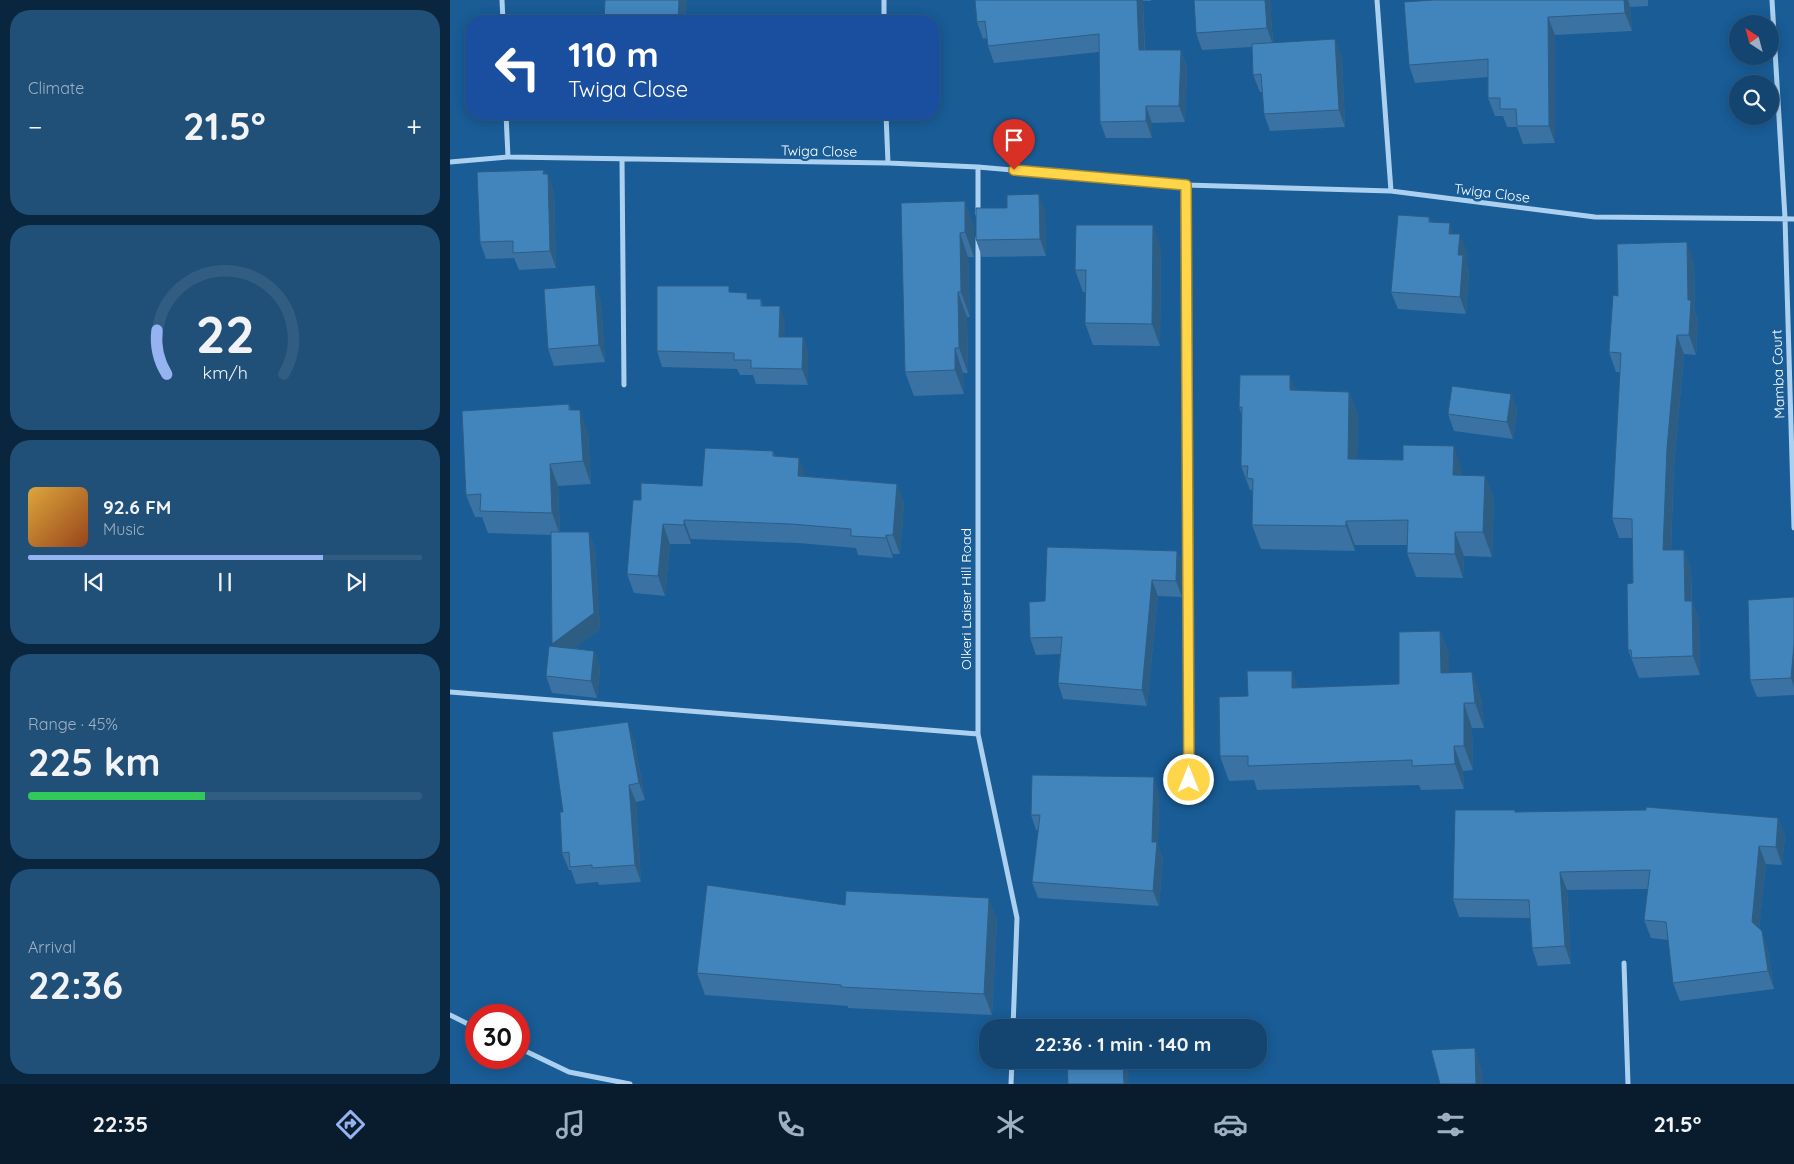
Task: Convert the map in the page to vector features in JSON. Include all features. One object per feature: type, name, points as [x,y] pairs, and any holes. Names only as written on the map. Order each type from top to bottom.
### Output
[{"type":"street","points":[[502,0],[503,15]]},
{"type":"street","points":[[884,0],[884,15]]},
{"type":"street","points":[[1377,0],[1391,191]]},
{"type":"street","name":"Mamba Court","points":[[1772,0],[1785,218],[1794,528]]},
{"type":"street","points":[[506,120],[508,157]]},
{"type":"street","points":[[886,120],[888,163]]},
{"type":"street","name":"Twiga Close","points":[[450,162],[508,157],[888,163],[978,167],[1186,185],[1391,191],[1595,217],[1794,218]]},
{"type":"street","points":[[622,159],[624,385]]},
{"type":"street","points":[[978,167],[978,217]]},
{"type":"street","points":[[1186,185],[1189,780]]},
{"type":"street","name":"Olkeri Laiser Hill Road","points":[[978,227],[978,734],[1018,918],[1013,1019]]},
{"type":"street","points":[[450,692],[978,734]]},
{"type":"street","points":[[1624,963],[1628,1084]]},
{"type":"street","points":[[450,1015],[465,1022]]},
{"type":"street","points":[[530,1053],[569,1072],[630,1084]]},
{"type":"street","points":[[1011,1084],[1012,1069]]},
{"type":"building","points":[[605,0],[679,0],[678,15],[604,15]]},
{"type":"building","points":[[975,0],[1137,0],[1139,50],[1181,50],[1179,106],[1146,106],[1146,121],[1100,122],[1099,34],[988,46],[985,21],[977,22]]},
{"type":"building","points":[[1194,0],[1265,0],[1267,28],[1196,33]]},
{"type":"building","points":[[1434,0],[1624,0],[1625,13],[1548,17],[1549,126],[1517,126],[1516,109],[1500,109],[1500,98],[1488,98],[1488,59],[1409,65],[1404,2]]},
{"type":"building","points":[[1335,39],[1339,110],[1264,114],[1261,74],[1253,75],[1252,44]]},
{"type":"building","points":[[544,170],[543,174],[548,174],[550,251],[513,253],[513,241],[480,242],[477,172]]},
{"type":"building","points":[[1039,194],[1040,239],[976,240],[976,208],[1007,208],[1007,195]]},
{"type":"building","points":[[965,201],[965,232],[960,233],[961,292],[958,292],[959,348],[955,348],[955,370],[905,372],[901,203]]},
{"type":"building","points":[[1398,215],[1429,217],[1429,222],[1450,223],[1449,234],[1460,234],[1458,255],[1463,255],[1460,297],[1391,292]]},
{"type":"building","points":[[1076,225],[1153,225],[1152,324],[1085,323],[1086,270],[1075,270]]},
{"type":"building","points":[[1687,242],[1688,300],[1691,300],[1689,335],[1677,335],[1667,448],[1663,550],[1684,550],[1685,601],[1692,601],[1693,656],[1632,658],[1631,650],[1628,650],[1627,584],[1633,583],[1632,519],[1612,518],[1621,353],[1609,352],[1613,295],[1618,296],[1617,244]]},
{"type":"building","points":[[595,285],[599,345],[548,349],[544,289]]},
{"type":"building","points":[[657,286],[729,286],[729,292],[747,293],[747,299],[761,299],[761,306],[780,306],[779,337],[803,337],[802,369],[751,368],[751,360],[734,360],[734,353],[657,351]]},
{"type":"building","points":[[1240,375],[1290,375],[1290,390],[1349,392],[1348,459],[1403,460],[1403,445],[1454,446],[1453,475],[1485,476],[1483,532],[1455,532],[1455,554],[1407,553],[1408,520],[1346,521],[1346,526],[1252,525],[1253,479],[1247,478],[1248,466],[1241,466],[1242,407],[1239,407]]},
{"type":"building","points":[[1452,386],[1511,394],[1507,422],[1448,414]]},
{"type":"building","points":[[569,404],[569,410],[580,410],[583,461],[550,464],[552,513],[480,511],[481,494],[466,495],[462,411]]},
{"type":"building","points":[[705,448],[773,451],[773,456],[799,458],[798,476],[897,484],[893,535],[886,535],[886,538],[851,536],[851,529],[791,524],[684,520],[684,525],[663,524],[658,576],[627,574],[633,500],[641,500],[641,483],[702,486]]},
{"type":"building","points":[[551,532],[589,532],[594,613],[552,644]]},
{"type":"building","points":[[1047,547],[1177,551],[1176,581],[1152,580],[1142,690],[1058,683],[1062,637],[1030,638],[1029,602],[1045,601]]},
{"type":"building","points":[[1794,597],[1794,644],[1791,678],[1750,680],[1748,600]]},
{"type":"building","points":[[1440,631],[1441,673],[1472,672],[1475,703],[1464,703],[1464,746],[1454,746],[1455,764],[1412,766],[1412,760],[1248,766],[1248,756],[1220,756],[1219,697],[1248,696],[1247,671],[1292,671],[1292,688],[1399,684],[1399,632]]},
{"type":"building","points":[[549,646],[594,651],[591,681],[546,676]]},
{"type":"building","points":[[628,722],[639,783],[629,785],[635,865],[592,868],[592,865],[570,867],[569,852],[562,853],[560,812],[563,812],[552,732]]},
{"type":"building","points":[[1032,775],[1154,777],[1152,842],[1157,842],[1153,891],[1032,882],[1040,815],[1031,815]]},
{"type":"building","points":[[1646,807],[1778,818],[1776,847],[1759,846],[1752,922],[1762,931],[1768,971],[1673,983],[1666,922],[1644,920],[1650,870],[1560,872],[1565,946],[1532,948],[1529,900],[1453,899],[1455,810],[1515,810],[1515,812],[1646,810]]},
{"type":"building","points":[[707,885],[845,905],[846,891],[989,898],[984,994],[841,987],[841,985],[697,973]]},
{"type":"building","points":[[1475,1048],[1476,1084],[1440,1084],[1431,1050]]},
{"type":"building","points":[[1067,1069],[1123,1069],[1124,1084],[1068,1084]]},
{"type":"route","points":[[1014,170],[1186,185],[1189,780]]}]
